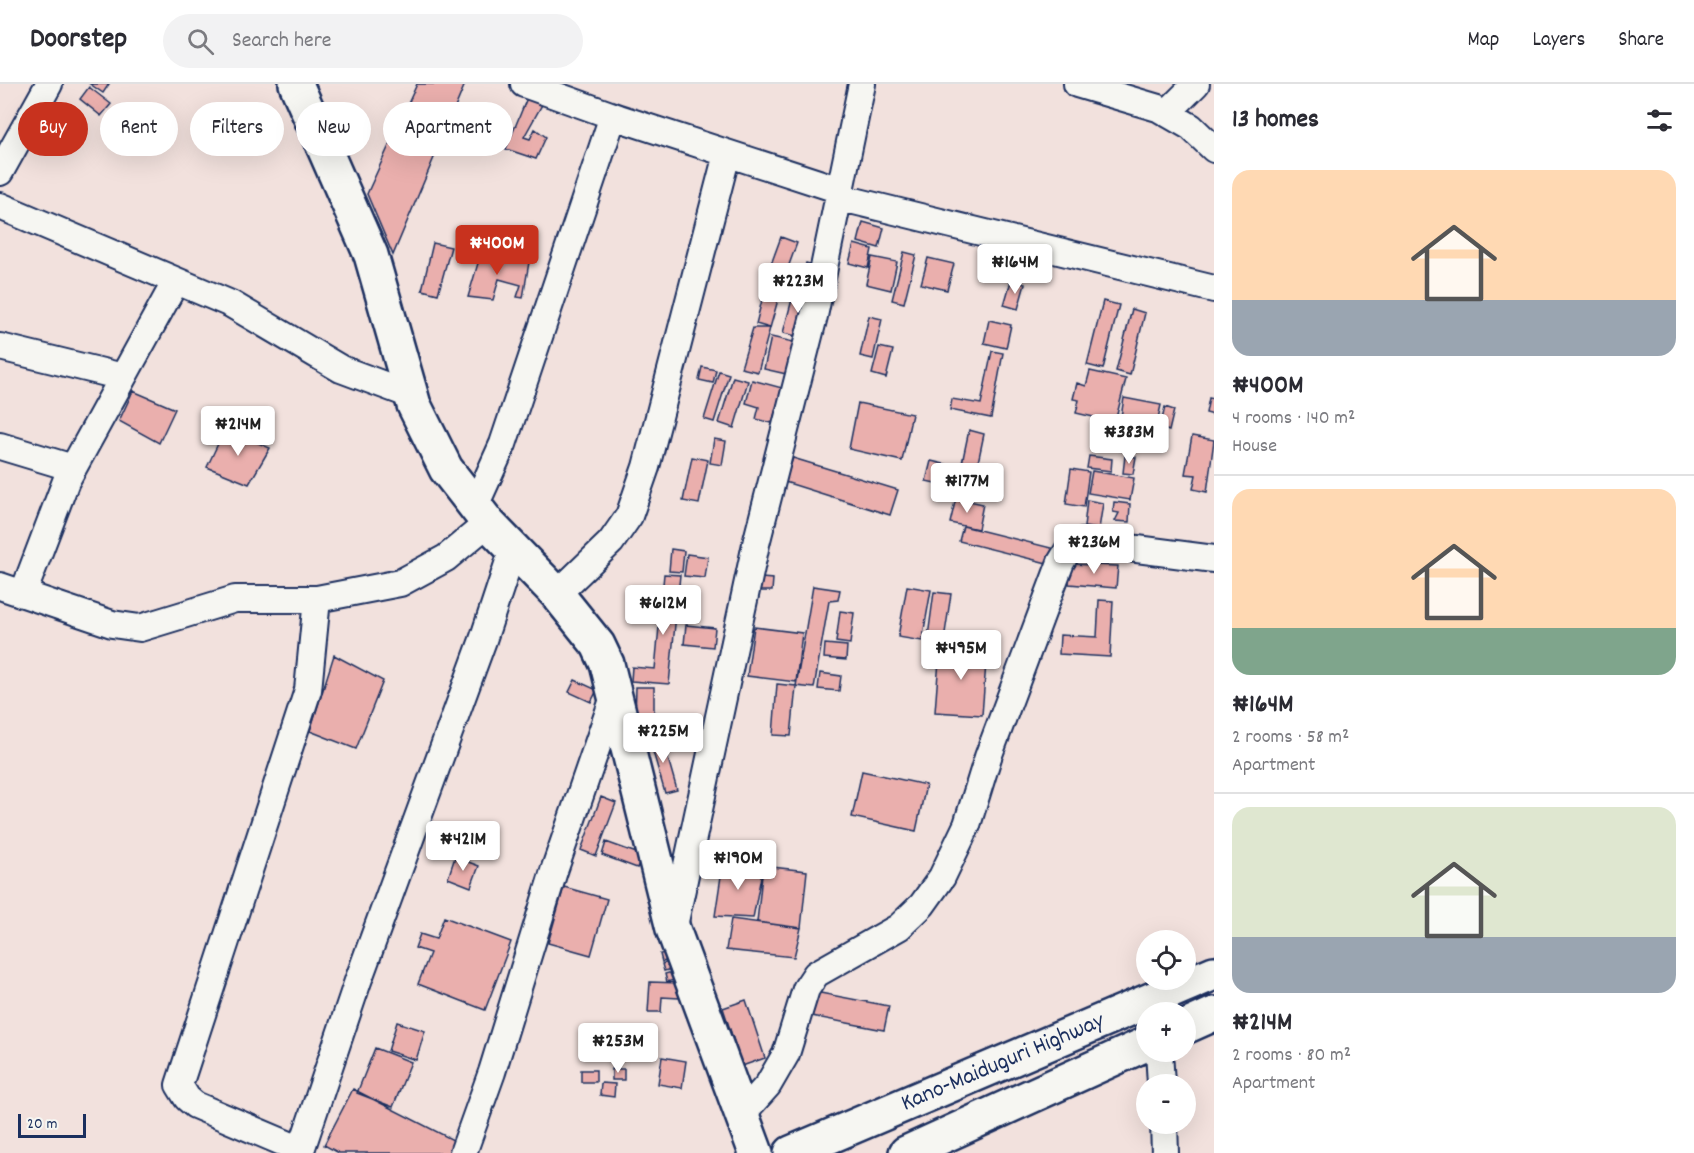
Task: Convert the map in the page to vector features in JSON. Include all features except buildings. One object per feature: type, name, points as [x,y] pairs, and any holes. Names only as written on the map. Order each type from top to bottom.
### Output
[{"type":"main road","points":[[296,84],[372,255],[411,395],[446,470],[481,514],[557,594],[598,645],[607,663],[674,929],[756,1153]]},
{"type":"main road","name":"Kano-Maiduguri Highway","points":[[791,1153],[1214,973]]},
{"type":"main road","points":[[1196,1022],[1214,1014]]},
{"type":"main road","name":"Kano-Maiduguri Highway","points":[[906,1153],[1136,1049]]},
{"type":"street","points":[[0,172],[49,84]]},
{"type":"street","points":[[524,84],[839,194],[1214,289]]},
{"type":"street","points":[[674,929],[756,544],[814,315],[862,84]]},
{"type":"street","points":[[1077,84],[1131,91],[1191,127],[1214,149]]},
{"type":"street","points":[[1167,113],[1196,84]]},
{"type":"street","points":[[176,281],[73,468],[12,590],[112,624],[140,628],[235,599],[317,599],[400,583],[446,558],[481,514],[613,116]]},
{"type":"street","points":[[557,594],[611,542],[629,516],[646,467],[727,154]]},
{"type":"street","points":[[0,206],[231,304],[341,369],[411,395]]},
{"type":"street","points":[[0,347],[123,377]]},
{"type":"street","points":[[0,446],[73,468]]},
{"type":"street","points":[[742,1114],[768,1085],[786,1054],[806,989],[816,974],[898,927],[922,905],[942,877],[967,825],[1015,682],[1061,562],[1070,547],[1083,542],[1214,559]]},
{"type":"street","points":[[317,599],[308,690],[179,1085],[187,1098],[195,1105],[300,1151],[358,981],[483,640],[513,549]]},
{"type":"street","points":[[463,1153],[492,1072],[554,871],[615,694]]},
{"type":"street","points":[[1164,1134],[1165,1153]]}]
